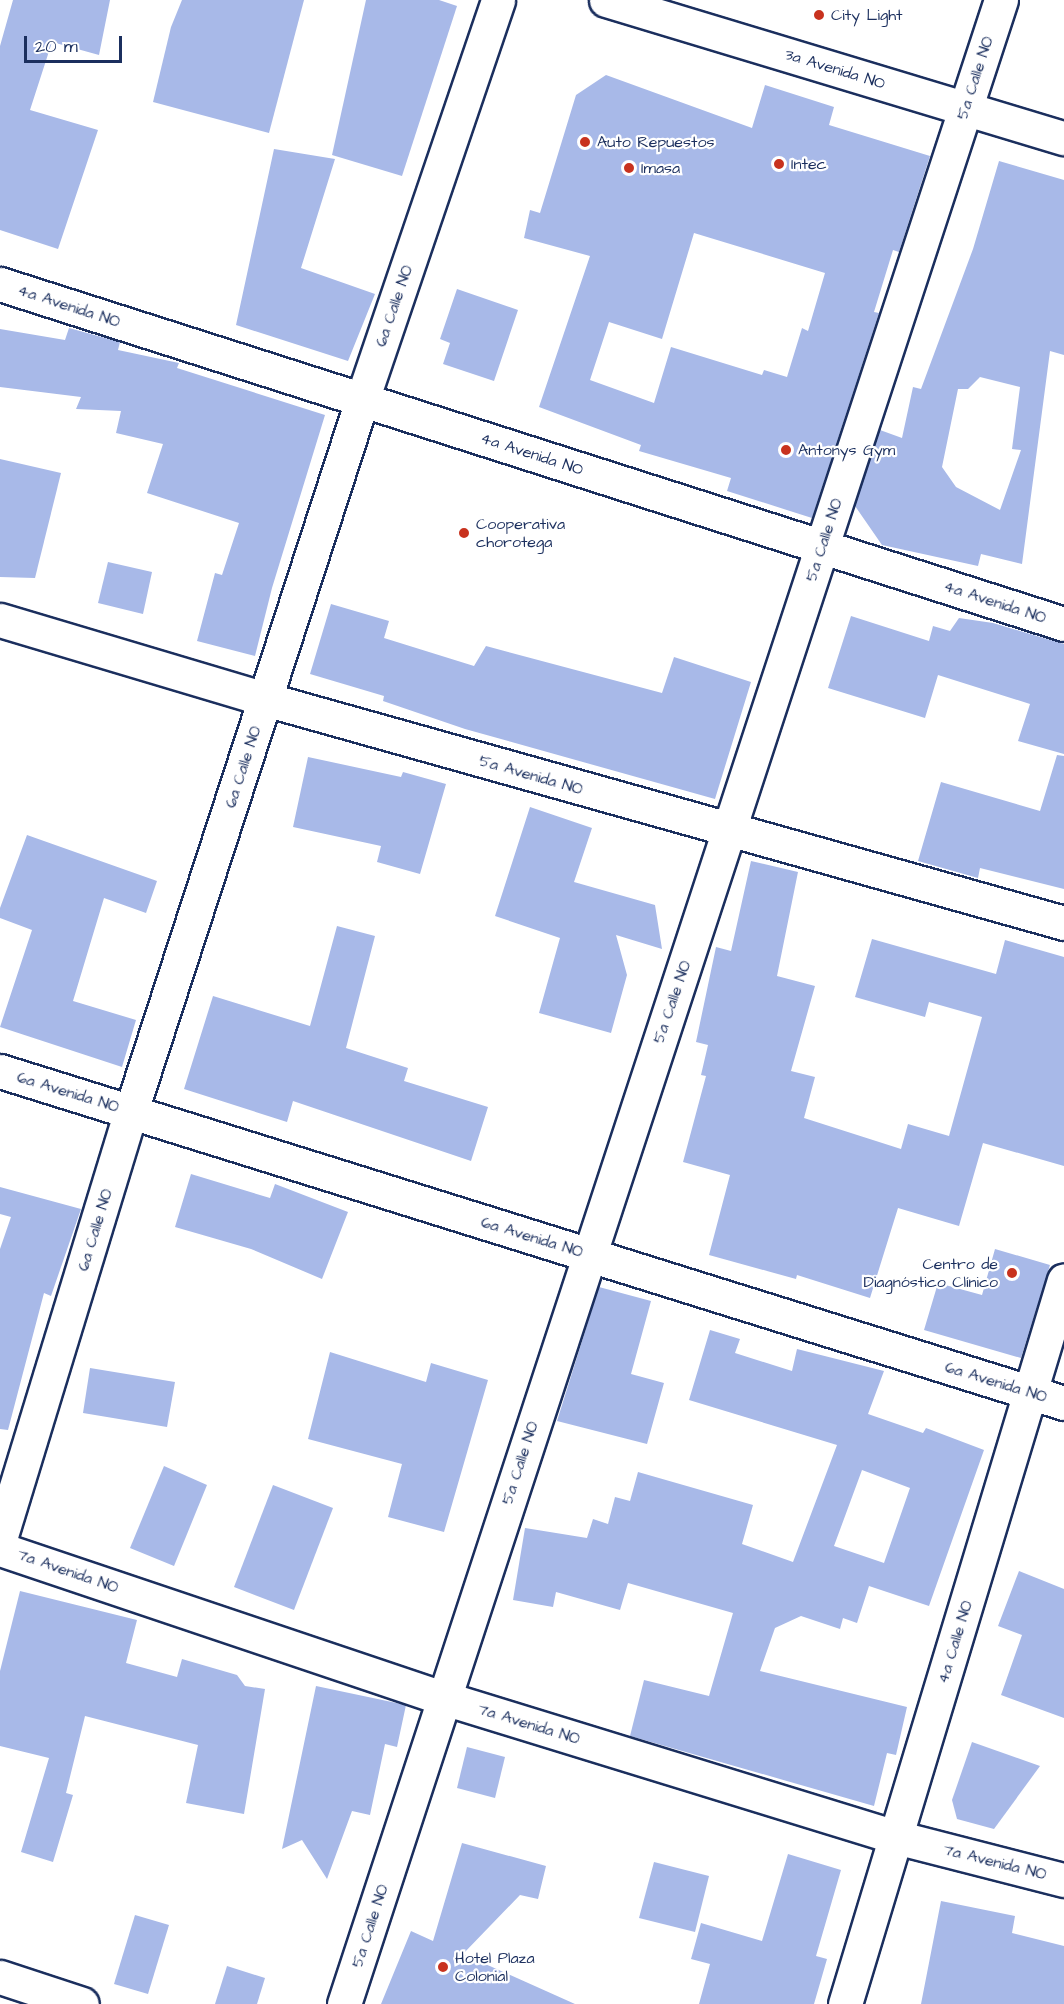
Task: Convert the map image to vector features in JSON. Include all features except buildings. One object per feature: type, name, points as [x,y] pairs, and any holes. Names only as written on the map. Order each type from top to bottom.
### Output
[{"type":"street","name":"6a Calle NO","points":[[0,1539],[131,1111],[362,399],[498,0]]},
{"type":"street","name":"3a Avenida NO","points":[[606,0],[1064,138]]},
{"type":"street","name":"5a Calle NO","points":[[344,2004],[587,1254],[730,831],[1001,0]]},
{"type":"street","name":"4a Avenida NO","points":[[0,284],[1064,624]]},
{"type":"street","name":"5a Avenida NO","points":[[0,620],[265,699],[1064,923]]},
{"type":"street","name":"6a Avenida NO","points":[[0,1071],[1064,1403]]},
{"type":"street","name":"4a Calle NO","points":[[845,2004],[1064,1280]]},
{"type":"street","name":"7a Avenida NO","points":[[0,1549],[444,1698],[896,1837],[1064,1880]]},
{"type":"street","points":[[0,1977],[82,2004]]},
{"type":"place","name":"City Light","points":[[819,15]]},
{"type":"place","name":"Auto Repuestos","points":[[585,142]]},
{"type":"place","name":"Intec","points":[[779,164]]},
{"type":"place","name":"Imasa","points":[[629,168]]},
{"type":"place","name":"Antonys Gym","points":[[786,450]]},
{"type":"place","name":"Cooperativa chorotega","points":[[464,533]]},
{"type":"place","name":"Centro de Diagnóstico Clínico","points":[[1012,1273]]},
{"type":"place","name":"Hotel Plaza Colonial","points":[[443,1967]]}]
